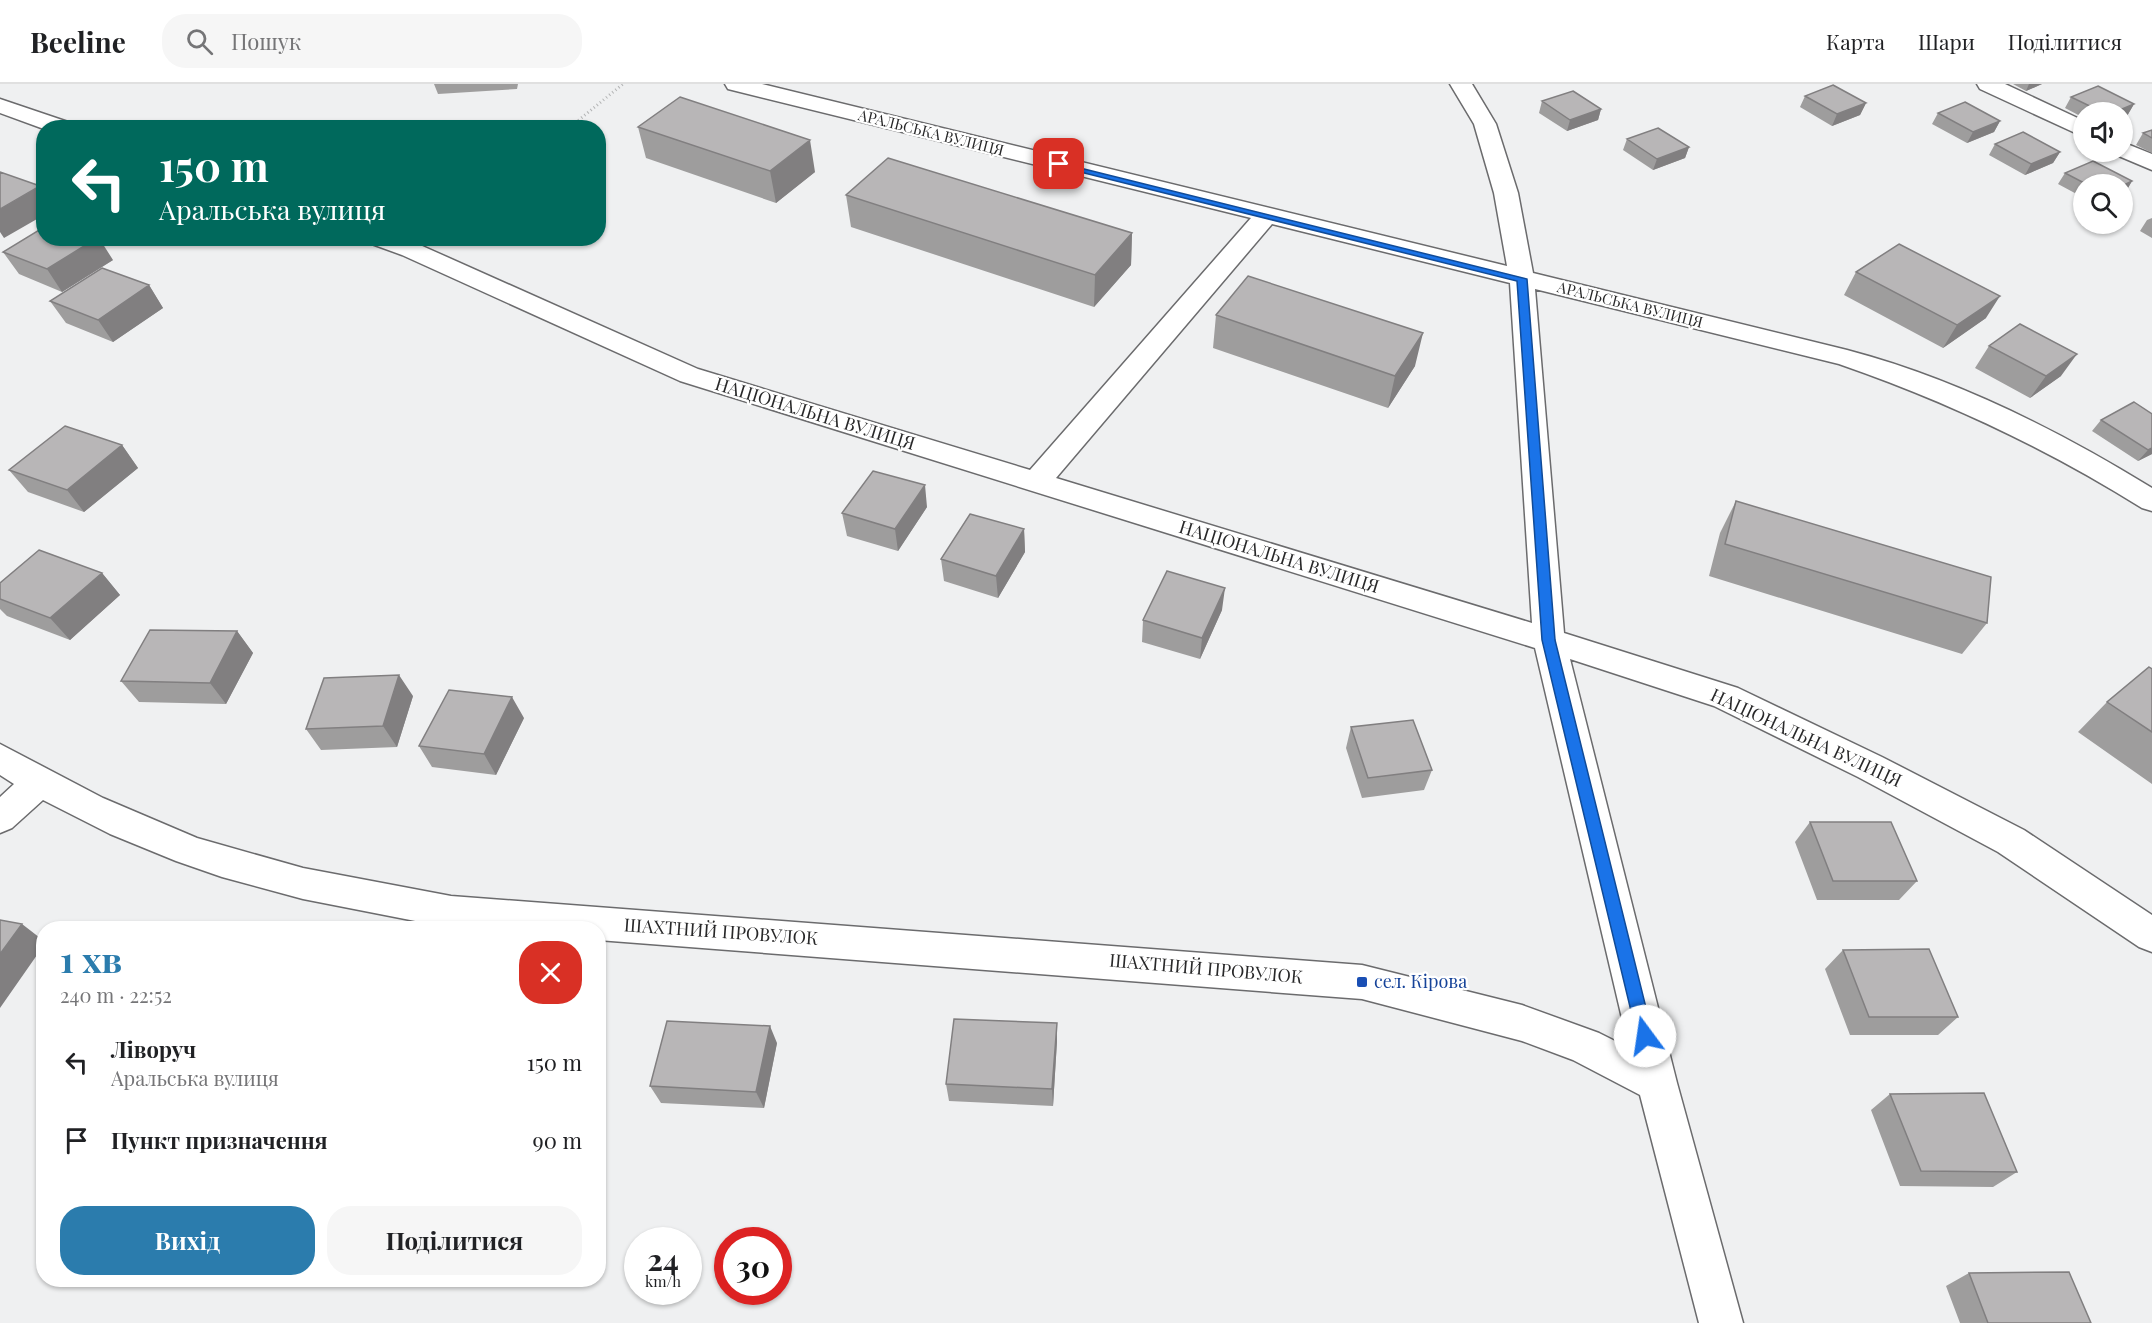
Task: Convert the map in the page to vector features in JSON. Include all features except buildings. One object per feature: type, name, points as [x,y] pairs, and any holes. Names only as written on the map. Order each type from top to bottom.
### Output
[{"type":"street","name":"АРАЛЬСЬКА ВУЛИЦЯ","points":[[736,84],[1847,358],[1913,379],[2050,443],[2152,501]]},
{"type":"street","points":[[1461,84],[1485,124],[1506,193],[1522,279],[1549,640],[1657,1083],[1721,1323]]},
{"type":"street","points":[[1988,84],[2073,125]]},
{"type":"street","points":[[0,106],[40,120]]},
{"type":"street","points":[[2133,154],[2152,163]]},
{"type":"street","points":[[1036,482],[1266,216]]},
{"type":"street","name":"НАЦІОНАЛЬНА ВУЛИЦЯ","points":[[400,246],[689,375],[1549,640],[1726,697],[1870,767],[2011,841],[2152,935]]},
{"type":"street","name":"ШАХТНИЙ ПРОВУЛОК","points":[[0,758],[39,783],[154,836],[252,871],[344,893],[451,912],[568,921]]},
{"type":"street","points":[[0,818],[39,783]]},
{"type":"street","name":"ШАХТНИЙ ПРОВУЛОК","points":[[606,924],[1362,982],[1522,1023],[1585,1046],[1657,1083]]},
{"type":"path","points":[[579,120],[623,84]]},
{"type":"place","name":"сел. Кірова","points":[[1362,982]]},
{"type":"route","points":[[1059,164],[1522,279],[1549,640],[1645,1036]]}]
